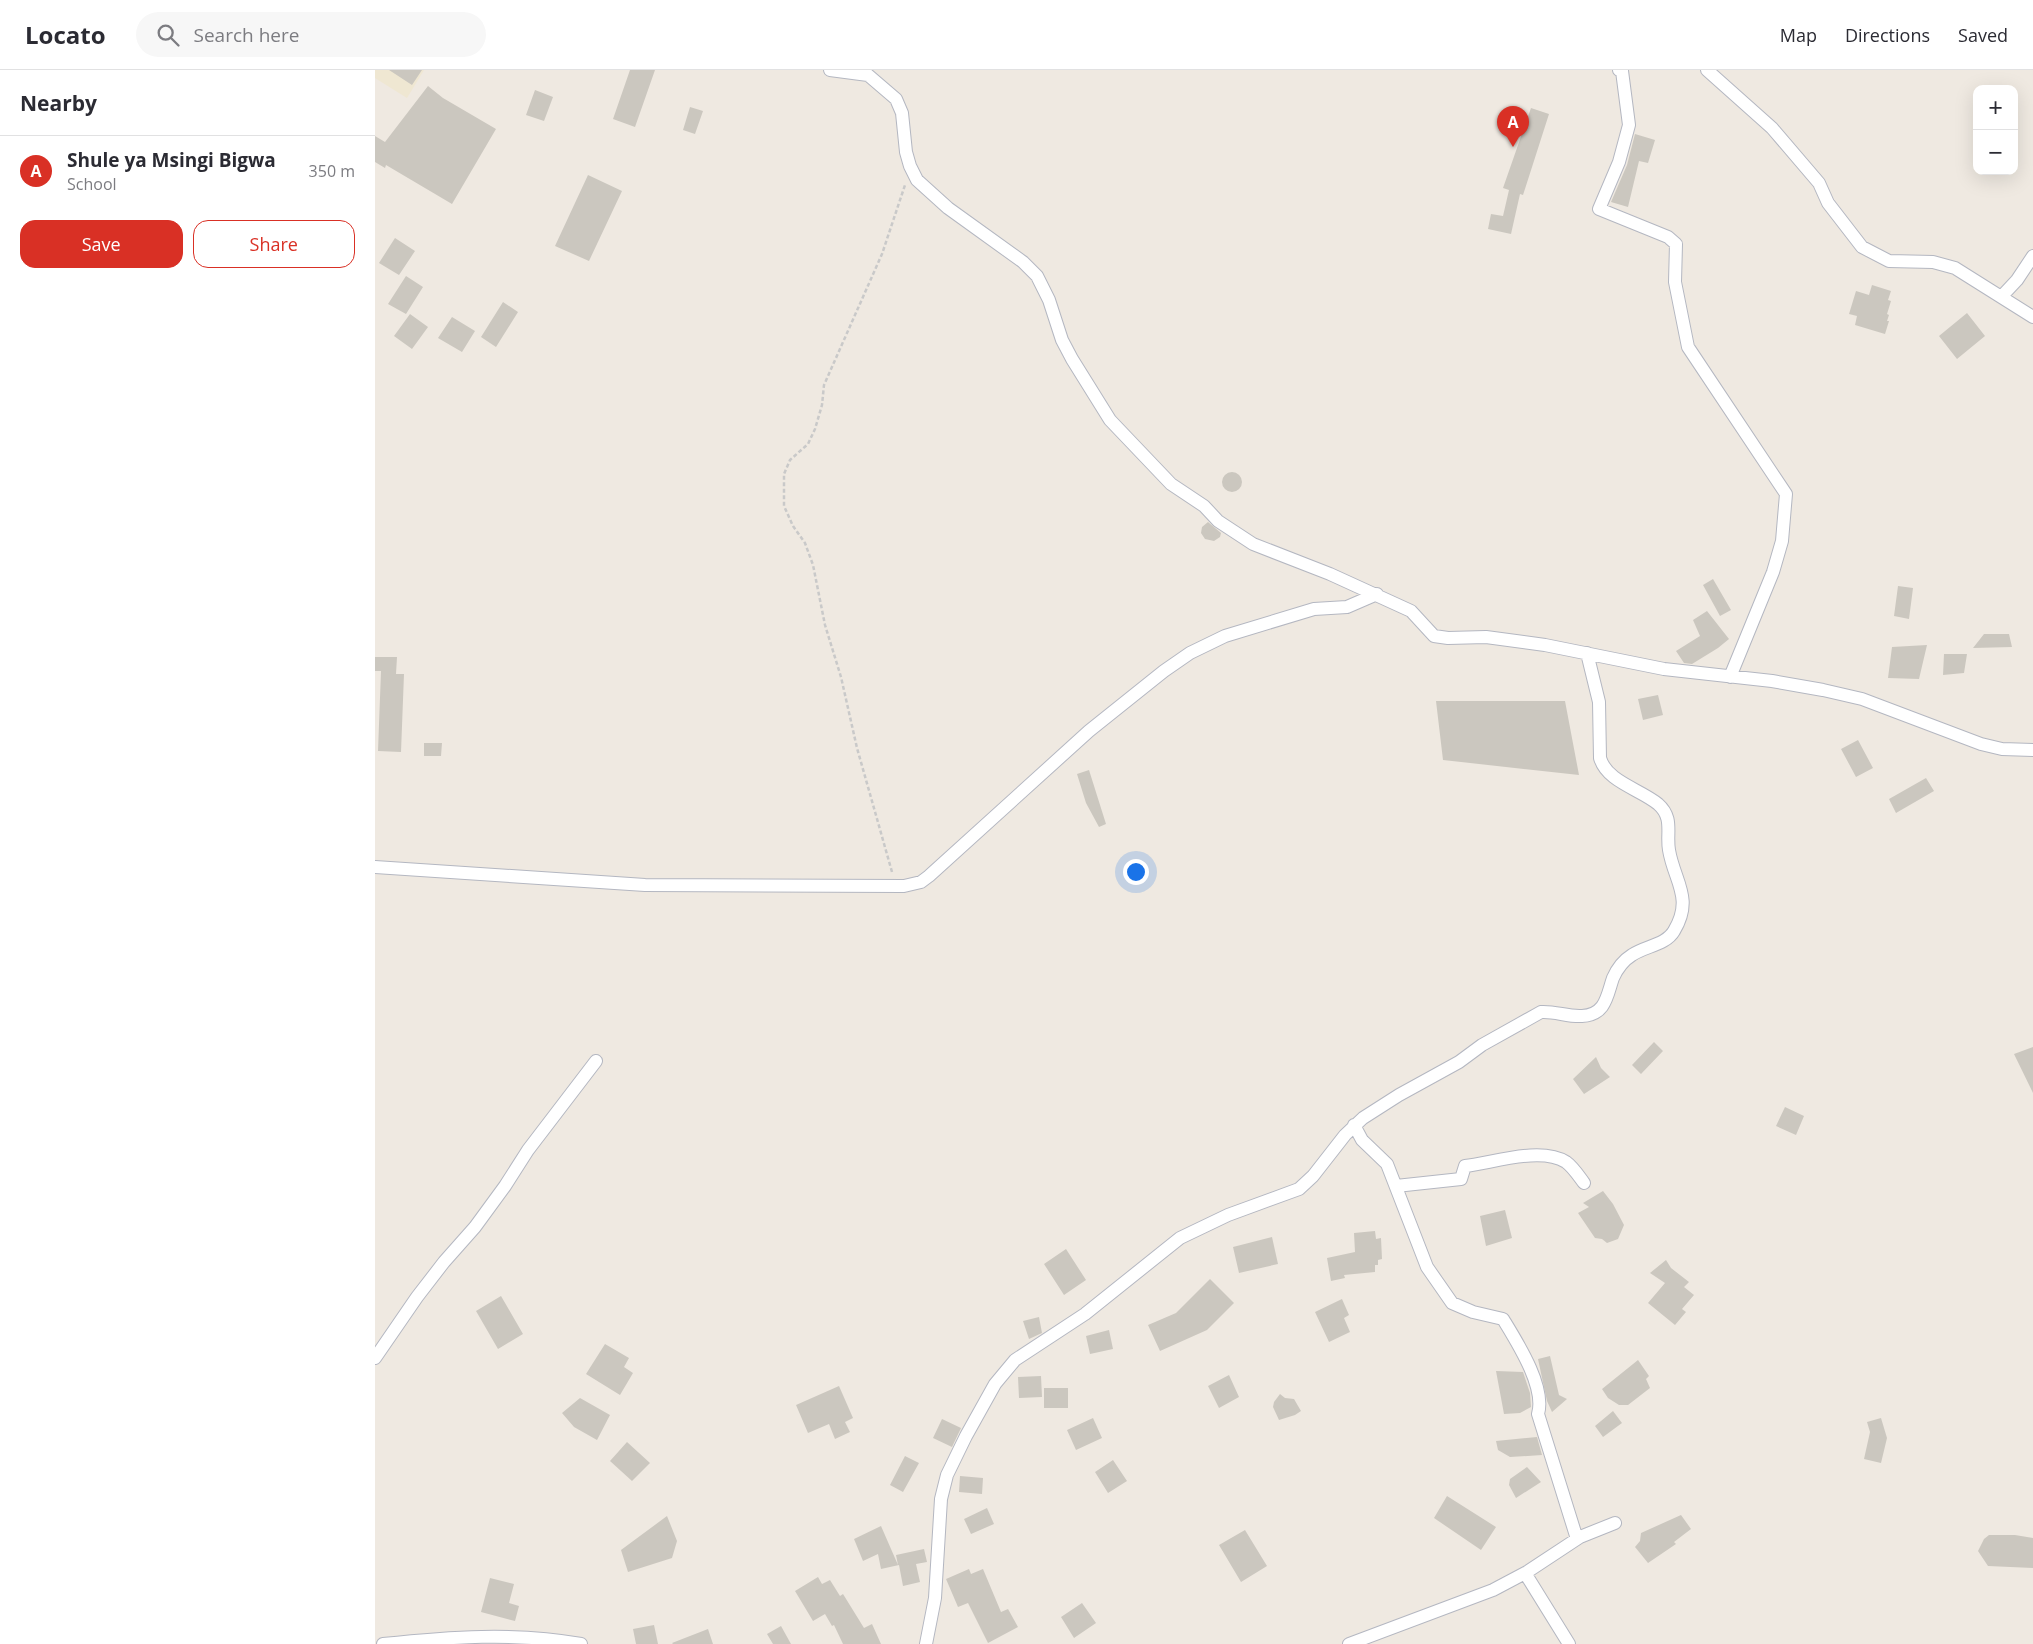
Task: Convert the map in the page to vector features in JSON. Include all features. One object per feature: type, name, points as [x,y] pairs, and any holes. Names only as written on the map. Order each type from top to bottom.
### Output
[{"type":"street","points":[[831,70],[868,75],[896,98],[902,112],[906,152],[917,180],[941,202],[1023,262],[1037,276],[1049,300],[1072,360],[1110,420],[1171,484],[1204,506],[1218,521],[1253,544],[1377,594],[1411,611],[1435,636],[1448,638],[1486,637],[1587,653],[1664,669],[1823,690],[1862,699],[1981,744],[2002,749],[2033,750]]},
{"type":"street","points":[[1619,70],[1622,71],[1629,125],[1619,162],[1599,209],[1668,237],[1676,244],[1675,282],[1688,347],[1787,494],[1782,540],[1773,572],[1730,677]]},
{"type":"street","points":[[1707,70],[1772,128],[1819,183],[1828,203],[1862,247],[1889,260],[1933,262],[1955,268],[2033,317]]},
{"type":"street","points":[[2002,296],[2017,280],[2033,256]]},
{"type":"street","points":[[375,866],[645,885],[896,886],[917,884],[925,880],[1089,731],[1164,671],[1190,653],[1225,636],[1314,609],[1347,607],[1377,594]]},
{"type":"street","points":[[926,1644],[935,1598],[942,1491],[947,1475],[966,1436],[1005,1370],[1026,1352],[1085,1314],[1180,1238],[1228,1215],[1299,1189],[1313,1176],[1354,1125],[1378,1107],[1459,1062],[1488,1042],[1541,1012],[1551,1011],[1582,1016],[1602,1007],[1607,1000],[1613,978],[1625,960],[1633,954],[1667,939],[1674,932],[1682,911],[1683,894],[1669,851],[1669,821],[1659,805],[1620,781],[1604,768],[1602,764],[1600,758],[1599,702],[1587,653]]},
{"type":"street","points":[[375,1358],[417,1297],[444,1262],[475,1227],[505,1186],[527,1150],[596,1061]]},
{"type":"street","points":[[1354,1125],[1361,1140],[1387,1164],[1427,1267],[1453,1303],[1473,1312],[1503,1319],[1531,1367],[1541,1405],[1539,1414],[1577,1539]]},
{"type":"street","points":[[1396,1186],[1461,1179],[1465,1166],[1537,1156],[1554,1157],[1566,1162],[1584,1183]]},
{"type":"street","points":[[1349,1644],[1493,1590],[1525,1573],[1577,1539],[1615,1523]]},
{"type":"street","points":[[1525,1573],[1569,1644]]},
{"type":"street","points":[[383,1644],[430,1639],[500,1636],[581,1644]]},
{"type":"path","points":[[896,886],[857,748],[841,677],[825,625],[813,565],[805,543],[793,526],[784,506],[783,492],[784,474],[790,460],[808,444],[815,429],[822,405],[824,386],[882,254],[897,212],[910,166]]},
{"type":"shaded area","points":[[375,70],[424,70],[407,98],[375,78]]},
{"type":"building","points":[[389,70],[422,70],[412,85]]},
{"type":"building","points":[[630,70],[655,70],[635,127],[613,119]]},
{"type":"building","points":[[428,86],[443,98],[496,129],[452,204],[386,165],[385,168],[375,162],[375,136],[385,142]]},
{"type":"building","points":[[535,90],[553,97],[544,121],[526,115]]},
{"type":"building","points":[[690,107],[703,111],[695,134],[683,130]]},
{"type":"building","points":[[1531,108],[1549,114],[1523,195],[1520,194],[1511,234],[1488,229],[1491,214],[1503,216],[1509,190],[1503,188]]},
{"type":"building","points":[[1635,134],[1655,140],[1648,163],[1639,161],[1628,207],[1611,202],[1627,165]]},
{"type":"building","points":[[588,175],[622,191],[589,261],[555,246]]},
{"type":"building","points":[[395,238],[415,251],[399,275],[379,263]]},
{"type":"building","points":[[406,276],[423,287],[406,314],[388,304]]},
{"type":"building","points":[[1872,285],[1891,291],[1888,300],[1891,301],[1887,314],[1889,315],[1887,321],[1889,321],[1885,334],[1855,325],[1857,316],[1849,314],[1856,291],[1869,295]]},
{"type":"building","points":[[503,302],[518,312],[496,347],[481,337]]},
{"type":"building","points":[[1967,313],[1985,336],[1957,359],[1939,336]]},
{"type":"building","points":[[410,314],[428,327],[412,349],[394,336]]},
{"type":"building","points":[[452,317],[475,331],[462,352],[438,338]]},
{"type":"building","points":[[1232,472],[1239,475],[1242,482],[1239,489],[1232,492],[1225,489],[1222,482],[1225,475]]},
{"type":"building","points":[[1208,522],[1221,533],[1220,537],[1214,541],[1205,539],[1201,533],[1202,527]]},
{"type":"building","points":[[1713,579],[1731,610],[1720,616],[1703,585]]},
{"type":"building","points":[[1898,586],[1913,588],[1909,619],[1894,616]]},
{"type":"building","points":[[1707,611],[1729,639],[1692,664],[1684,663],[1676,651],[1700,636],[1693,620]]},
{"type":"building","points":[[1984,634],[2009,634],[2012,647],[1973,648]]},
{"type":"building","points":[[1927,645],[1919,679],[1888,678],[1892,647]]},
{"type":"building","points":[[1944,654],[1967,654],[1964,673],[1943,675]]},
{"type":"building","points":[[375,657],[397,657],[396,674],[404,674],[401,752],[378,751],[381,671],[375,671]]},
{"type":"building","points":[[1658,695],[1663,715],[1643,720],[1638,699]]},
{"type":"building","points":[[1436,701],[1565,701],[1579,775],[1443,760]]},
{"type":"building","points":[[1858,740],[1873,768],[1856,777],[1841,749]]},
{"type":"building","points":[[424,743],[442,743],[441,756],[424,756]]},
{"type":"building","points":[[1089,770],[1106,824],[1099,827],[1086,803],[1077,774]]},
{"type":"building","points":[[1926,778],[1934,791],[1896,813],[1889,799]]},
{"type":"building","points":[[1654,1042],[1663,1051],[1641,1074],[1632,1065]]},
{"type":"building","points":[[2033,1047],[2033,1093],[2014,1054]]},
{"type":"building","points":[[1596,1057],[1601,1068],[1610,1077],[1584,1094],[1573,1079]]},
{"type":"building","points":[[1785,1107],[1804,1116],[1796,1135],[1776,1126]]},
{"type":"building","points":[[1603,1191],[1613,1204],[1624,1225],[1618,1239],[1607,1243],[1602,1239],[1595,1238],[1578,1213],[1589,1207],[1583,1203]]},
{"type":"building","points":[[1505,1210],[1512,1238],[1486,1246],[1480,1216]]},
{"type":"building","points":[[1375,1231],[1376,1239],[1381,1238],[1382,1259],[1378,1260],[1378,1265],[1375,1265],[1375,1272],[1344,1275],[1345,1278],[1331,1281],[1327,1258],[1355,1252],[1354,1233]]},
{"type":"building","points":[[1272,1237],[1278,1264],[1239,1273],[1233,1247]]},
{"type":"building","points":[[1066,1249],[1086,1280],[1064,1295],[1044,1264]]},
{"type":"building","points":[[1666,1260],[1671,1268],[1689,1282],[1684,1287],[1694,1295],[1682,1309],[1686,1312],[1675,1325],[1648,1303],[1665,1283],[1650,1273]]},
{"type":"building","points":[[1210,1279],[1234,1303],[1207,1330],[1160,1351],[1148,1325],[1176,1313]]},
{"type":"building","points":[[501,1296],[523,1334],[498,1349],[476,1311]]},
{"type":"building","points":[[1342,1299],[1349,1315],[1344,1318],[1350,1332],[1329,1342],[1315,1312]]},
{"type":"building","points":[[1039,1317],[1042,1333],[1029,1339],[1023,1321]]},
{"type":"building","points":[[1109,1330],[1113,1349],[1090,1354],[1086,1336]]},
{"type":"building","points":[[605,1344],[629,1358],[624,1367],[633,1373],[620,1395],[586,1374]]},
{"type":"building","points":[[1550,1356],[1559,1395],[1567,1399],[1552,1412],[1547,1401],[1538,1359]]},
{"type":"building","points":[[1638,1360],[1649,1376],[1646,1379],[1650,1388],[1628,1405],[1619,1405],[1608,1398],[1602,1389]]},
{"type":"building","points":[[1496,1371],[1523,1372],[1530,1393],[1531,1407],[1520,1413],[1504,1414]]},
{"type":"building","points":[[1229,1375],[1239,1397],[1219,1408],[1208,1386]]},
{"type":"building","points":[[1041,1376],[1042,1397],[1019,1398],[1018,1377]]},
{"type":"building","points":[[839,1386],[853,1418],[845,1422],[850,1432],[835,1439],[829,1424],[808,1433],[796,1405]]},
{"type":"building","points":[[1044,1388],[1068,1388],[1068,1408],[1044,1408]]},
{"type":"building","points":[[1280,1394],[1285,1398],[1294,1399],[1301,1411],[1279,1420],[1273,1407]]},
{"type":"building","points":[[580,1398],[610,1415],[597,1440],[574,1427],[562,1413]]},
{"type":"building","points":[[1613,1411],[1622,1423],[1603,1437],[1595,1426]]},
{"type":"building","points":[[1093,1418],[1102,1438],[1076,1450],[1067,1430]]},
{"type":"building","points":[[1881,1418],[1887,1438],[1881,1463],[1864,1459],[1870,1432],[1867,1422]]},
{"type":"building","points":[[942,1419],[961,1428],[952,1447],[933,1438]]},
{"type":"building","points":[[1537,1437],[1542,1455],[1510,1457],[1498,1450],[1496,1441]]},
{"type":"building","points":[[627,1442],[650,1463],[632,1481],[610,1461]]},
{"type":"building","points":[[905,1456],[919,1463],[903,1492],[890,1485]]},
{"type":"building","points":[[1113,1460],[1127,1481],[1108,1493],[1095,1472]]},
{"type":"building","points":[[1527,1467],[1541,1482],[1516,1498],[1509,1485],[1510,1479]]},
{"type":"building","points":[[960,1476],[983,1478],[982,1494],[959,1492]]},
{"type":"building","points":[[1447,1496],[1496,1527],[1481,1550],[1434,1518]]},
{"type":"building","points":[[987,1508],[994,1524],[971,1534],[964,1519]]},
{"type":"building","points":[[1681,1515],[1691,1529],[1674,1542],[1676,1544],[1648,1563],[1635,1547],[1640,1541],[1641,1533]]},
{"type":"building","points":[[667,1516],[677,1541],[672,1558],[628,1572],[621,1550]]},
{"type":"building","points":[[881,1526],[898,1565],[896,1555],[924,1549],[927,1562],[916,1564],[920,1582],[903,1586],[899,1565],[881,1569],[878,1554],[863,1561],[854,1539]]},
{"type":"building","points":[[1245,1530],[1267,1566],[1241,1582],[1219,1545]]},
{"type":"building","points":[[1989,1535],[2015,1535],[2033,1538],[2033,1568],[1988,1566],[1978,1551],[1984,1539]]},
{"type":"building","points":[[969,1569],[971,1574],[983,1569],[1001,1612],[1008,1609],[1018,1627],[988,1643],[968,1603],[958,1607],[946,1579]]},
{"type":"building","points":[[818,1577],[822,1584],[830,1580],[840,1596],[843,1594],[864,1628],[872,1624],[881,1644],[843,1644],[834,1625],[832,1626],[825,1614],[813,1621],[795,1591]]},
{"type":"building","points":[[490,1578],[514,1584],[509,1603],[519,1606],[515,1621],[481,1612]]},
{"type":"building","points":[[1082,1603],[1096,1623],[1074,1638],[1061,1617]]},
{"type":"building","points":[[654,1625],[658,1644],[636,1644],[633,1629]]},
{"type":"building","points":[[781,1626],[791,1644],[773,1644],[767,1634]]},
{"type":"building","points":[[708,1629],[713,1644],[672,1643]]},
{"type":"place","name":"Shule ya Msingi Bigwa","points":[[1513,147]]}]
